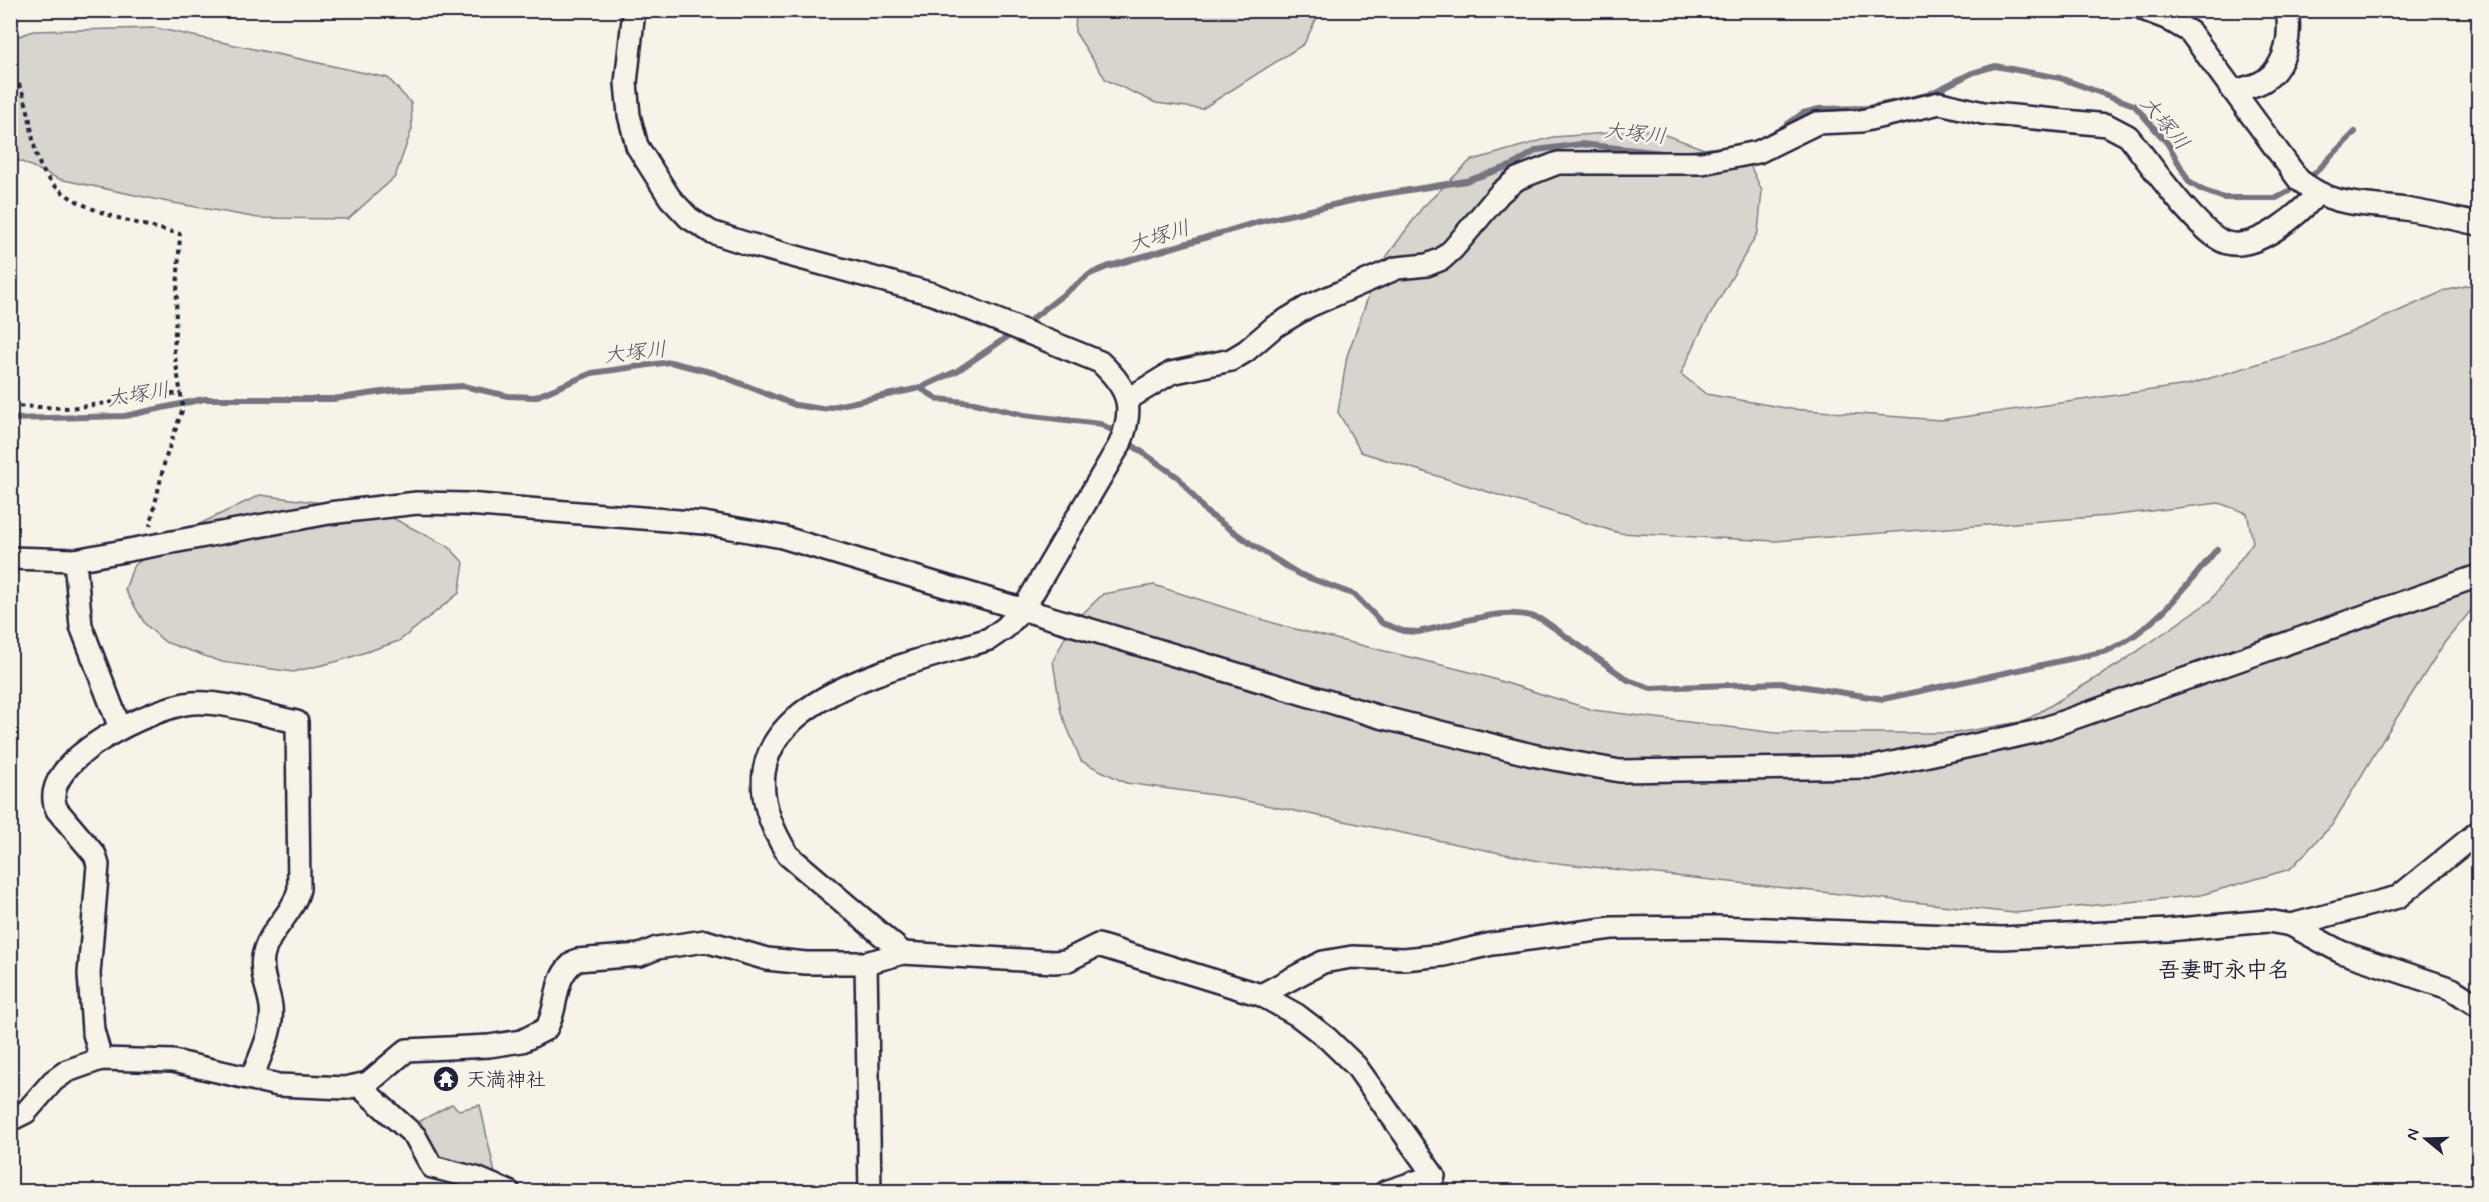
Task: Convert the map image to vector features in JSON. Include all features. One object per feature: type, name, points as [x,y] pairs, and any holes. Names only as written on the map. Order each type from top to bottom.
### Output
[{"type":"street","points":[[634,10],[626,83],[629,115],[638,146],[670,198],[689,218],[711,232],[933,294],[1019,328],[1100,362],[1119,380],[1128,399],[1129,422],[1120,444],[1024,608],[1005,628],[989,639],[858,681],[812,704],[784,728],[769,756],[762,787],[766,809],[775,835],[788,855],[903,953]]},
{"type":"street","points":[[2145,10],[2166,18],[2190,32],[2299,180],[2317,194],[2342,203],[2406,209],[2478,224]]},
{"type":"street","points":[[2234,92],[2264,81],[2276,70],[2283,57],[2288,39],[2287,10]]},
{"type":"street","points":[[1128,399],[1172,373],[1231,360],[1246,351],[1274,327],[1310,306],[1397,268],[1427,265],[1442,259],[1500,193],[1517,179],[1558,163],[1702,163],[1758,152],[1816,123],[1861,121],[1940,103],[1983,113],[2107,125],[2119,129],[2128,136],[2203,229],[2228,243],[2245,244],[2263,236],[2298,214],[2317,194]]},
{"type":"street","points":[[10,558],[75,560],[329,513],[417,503],[467,504],[704,524],[782,537],[1380,717],[1532,755],[1620,771],[1874,767],[2034,732],[2478,576]]},
{"type":"street","points":[[75,560],[81,626],[120,728]]},
{"type":"street","points":[[101,1059],[93,1030],[89,974],[98,865],[95,855],[57,810],[54,798],[62,775],[77,758],[120,728],[180,705],[194,702],[297,722],[299,889],[293,905],[269,939],[264,956],[263,975],[271,1008],[271,1020],[252,1078]]},
{"type":"street","points":[[2291,925],[2398,897],[2478,832]]},
{"type":"street","points":[[1261,995],[1323,962],[1352,957],[1404,959],[1444,955],[1492,944],[1612,928],[1717,927],[2002,938],[2168,930],[2268,921],[2291,925],[2341,952],[2452,989],[2478,1006]]},
{"type":"street","points":[[10,1120],[26,1112],[53,1081],[67,1071],[101,1059],[173,1061],[278,1085],[359,1086],[369,1083],[407,1050],[489,1046],[522,1041],[541,1033],[549,1023],[558,983],[569,965],[577,960],[640,955],[657,948],[705,941],[767,959],[806,963],[866,963],[903,953],[1054,962],[1066,961],[1098,945],[1261,995],[1297,1016],[1327,1038],[1356,1066],[1439,1184],[1385,1191]]},
{"type":"street","points":[[866,963],[870,1191]]},
{"type":"street","points":[[359,1086],[415,1137],[432,1167],[476,1178],[509,1191]]},
{"type":"path","points":[[10,68],[24,97],[40,164],[47,177],[79,202],[100,212],[180,234],[174,351],[183,408],[160,480],[146,548]]},
{"type":"path","points":[[10,406],[70,408],[181,393]]},
{"type":"shaded area","points":[[1076,10],[1320,11],[1304,44],[1202,109],[1156,103],[1106,80],[1075,32]]},
{"type":"shaded area","points":[[156,28],[388,78],[411,103],[412,129],[395,177],[348,219],[258,218],[59,179],[11,157],[11,39],[33,31]]},
{"type":"shaded area","points":[[1651,130],[1750,165],[1762,191],[1758,232],[1702,329],[1681,374],[1706,394],[1791,409],[1941,420],[2187,385],[2324,344],[2444,291],[2478,283],[2478,602],[2445,642],[2332,825],[2290,869],[2201,895],[2014,913],[1539,861],[1222,796],[1126,783],[1081,761],[1061,712],[1053,661],[1071,625],[1103,594],[1154,585],[1283,626],[1474,673],[1593,710],[1776,733],[1956,733],[2025,721],[2119,664],[2210,601],[2253,542],[2247,513],[2219,503],[2108,516],[1775,541],[1619,533],[1361,452],[1338,412],[1347,356],[1379,267],[1422,208],[1470,161],[1553,137]]},
{"type":"shaded area","points":[[260,495],[377,510],[449,547],[464,563],[459,593],[399,641],[339,661],[293,672],[222,662],[165,642],[145,624],[125,590],[133,567],[164,541]]},
{"type":"shaded area","points":[[452,1104],[459,1110],[480,1105],[496,1178],[444,1162],[435,1156],[420,1121]]},
{"type":"waterway","name":"大塚川","points":[[1773,135],[1803,113],[1819,109],[1867,108],[1928,95],[1972,73],[1995,66],[2060,78],[2134,105],[2168,144],[2189,182],[2202,190],[2224,198],[2276,198],[2289,191]]},
{"type":"waterway","name":"大塚川","points":[[2311,177],[2355,132]]},
{"type":"waterway","name":"大塚川","points":[[1024,325],[1090,274],[1258,222],[1372,196],[1466,181],[1513,165],[1537,150],[1581,144],[1672,154]]},
{"type":"waterway","name":"大塚川","points":[[1691,153],[1720,149]]},
{"type":"waterway","name":"大塚川","points":[[10,419],[125,416],[204,399],[333,399],[396,390],[463,386],[508,396],[535,397],[592,373],[670,362],[714,373],[795,405],[822,409],[920,388],[957,371],[1016,331]]},
{"type":"waterway","points":[[920,388],[938,399],[974,403],[1024,415],[1100,424],[1112,430]]},
{"type":"waterway","points":[[1132,445],[1179,478],[1206,512],[1299,574],[1355,595],[1382,623],[1403,631],[1418,632],[1497,614],[1528,615],[1543,620],[1628,680],[1651,688],[1781,683],[1883,699],[2107,651],[2140,632],[2154,620],[2181,593],[2217,549]]},
{"type":"place","name":"天満神社","points":[[446,1079]]},
{"type":"district","name":"吾妻町永中名","points":[[2224,969]]}]
